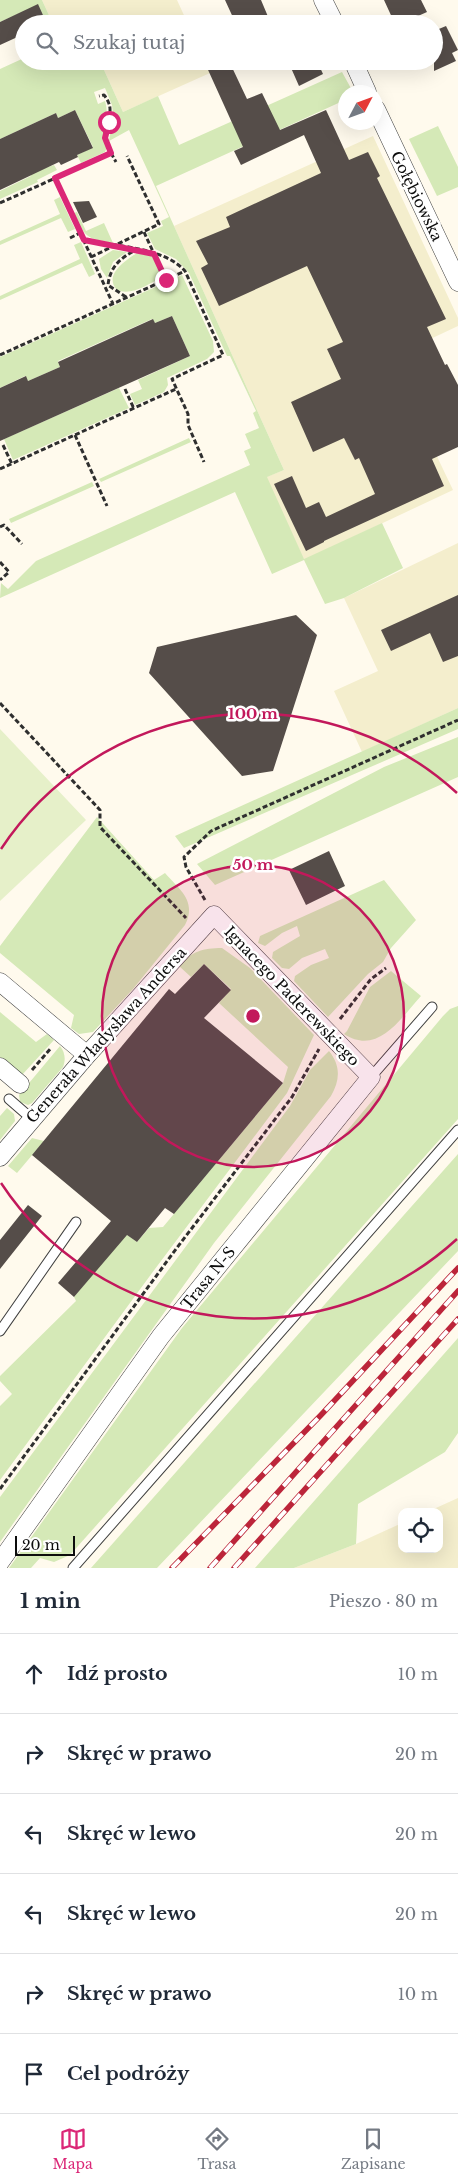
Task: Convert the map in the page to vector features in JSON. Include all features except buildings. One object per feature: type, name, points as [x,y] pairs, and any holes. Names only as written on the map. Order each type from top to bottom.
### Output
[{"type":"street","points":[[323,0],[330,15]]},
{"type":"street","points":[[357,70],[365,85]]},
{"type":"street","name":"Gołębiowska","points":[[383,124],[458,282]]},
{"type":"street","name":"Generała Władysława Andersa","points":[[0,1156],[87,1055],[214,915]]},
{"type":"street","name":"Ignacego Paderewskiego","points":[[214,915],[328,1035],[371,1077]]},
{"type":"street","points":[[0,982],[87,1055]]},
{"type":"street","points":[[0,1067],[20,1084]]},
{"type":"street","name":"Trasa N-S","points":[[0,1562],[161,1336],[371,1077]]},
{"type":"lane","name":"Trasa N-S","points":[[371,1077],[432,1007]]},
{"type":"lane","points":[[9,1099],[32,1119]]},
{"type":"lane","points":[[73,1568],[458,1130]]},
{"type":"lane","points":[[0,1331],[76,1222]]},
{"type":"path","points":[[99,96],[104,95],[106,97],[110,109],[105,138],[116,162]]},
{"type":"path","points":[[0,204],[111,153]]},
{"type":"path","points":[[91,257],[159,224],[127,156]]},
{"type":"path","points":[[55,178],[113,304]]},
{"type":"path","points":[[144,232],[166,280]]},
{"type":"path","points":[[70,238],[80,233]]},
{"type":"path","points":[[84,240],[170,258],[185,271],[223,355],[172,380],[188,414],[188,425],[204,462]]},
{"type":"path","points":[[108,285],[112,270],[119,261],[136,250]]},
{"type":"path","points":[[0,355],[185,271]]},
{"type":"path","points":[[101,277],[108,285],[126,298]]},
{"type":"path","points":[[125,389],[134,408]]},
{"type":"path","points":[[0,469],[176,389]]},
{"type":"path","points":[[75,435],[107,506]]},
{"type":"path","points":[[3,445],[12,464]]},
{"type":"path","points":[[0,527],[4,525],[22,544]]},
{"type":"path","points":[[0,562],[9,572],[0,580]]},
{"type":"path","points":[[0,703],[100,810],[100,826],[199,931]]},
{"type":"path","points":[[214,915],[186,867],[184,856],[211,831],[458,720]]},
{"type":"path","points":[[0,1489],[176,1249],[292,1097],[312,1059],[328,1035],[371,980],[386,968]]},
{"type":"path","points":[[20,1084],[62,1035]]},
{"type":"shaded area","points":[[42,0],[177,0],[184,15],[49,15]]},
{"type":"shaded area","points":[[104,70],[208,70],[210,73],[123,112]]},
{"type":"shaded area","points":[[373,136],[458,318],[458,326],[390,358],[453,490],[304,560],[266,477],[284,470],[174,226]]},
{"type":"shaded area","points":[[458,543],[458,708],[362,752],[334,691],[378,671],[344,598]]},
{"type":"shaded area","points":[[458,1498],[458,1568],[294,1568],[356,1544],[398,1525],[398,1553],[443,1553],[443,1508],[436,1508]]},
{"type":"green space","points":[[0,0],[42,0],[49,15],[43,15],[38,5],[0,22]]},
{"type":"green space","points":[[15,62],[15,70],[104,70],[123,112],[158,96],[179,145],[342,72],[349,85],[338,85],[338,103],[156,186],[284,470],[267,477],[304,559],[382,523],[403,568],[344,598],[325,604],[304,560],[272,574],[235,492],[0,598],[1,583],[8,589],[36,561],[250,465],[244,451],[251,448],[245,434],[259,428],[253,413],[256,411],[230,356],[227,356],[189,273],[176,259],[155,249],[147,233],[163,226],[161,221],[169,217],[129,130],[109,141],[113,114],[112,105],[105,88],[94,92],[98,104],[105,101],[107,115],[104,135],[107,147],[105,152],[81,163],[77,155],[93,147],[75,110],[58,118],[56,113],[0,139],[0,69]]},
{"type":"green space","points":[[438,126],[458,167],[458,187],[437,196],[409,139]]},
{"type":"green space","points":[[54,165],[57,170],[37,180],[38,182],[0,199],[0,191],[31,176],[30,173]]},
{"type":"green space","points":[[60,197],[75,229],[68,232],[61,218],[0,245],[0,241],[60,214],[54,200]]},
{"type":"green space","points":[[77,212],[86,231],[104,223],[113,243],[88,236],[81,228],[74,213]]},
{"type":"green space","points":[[81,242],[95,274],[89,277],[82,263],[0,300],[0,296],[80,259],[74,245]]},
{"type":"green space","points":[[113,250],[127,252],[113,262],[107,278],[101,269],[99,259]]},
{"type":"green space","points":[[137,253],[152,256],[162,277],[134,290],[117,290],[113,284],[114,274],[122,264]]},
{"type":"green space","points":[[182,275],[213,341],[214,352],[207,359],[167,378],[168,385],[164,392],[135,405],[130,394],[142,389],[138,380],[190,356],[172,316],[155,323],[152,319],[58,361],[60,367],[28,381],[25,376],[0,388],[0,357]]},
{"type":"green space","points":[[119,388],[129,408],[13,460],[4,439]]},
{"type":"green space","points":[[189,438],[191,442],[101,482],[99,479]]},
{"type":"green space","points":[[92,482],[94,486],[11,523],[9,519]]},
{"type":"green space","points":[[458,708],[458,729],[184,848],[175,836]]},
{"type":"green space","points":[[0,729],[86,820],[0,901]]},
{"type":"green space","points":[[458,737],[458,777],[215,885],[197,864],[384,767]]},
{"type":"green space","points":[[97,817],[154,880],[165,873],[185,896],[189,909],[185,925],[133,989],[93,1032],[79,1034],[71,1028],[74,1015],[0,953],[0,946]]},
{"type":"green space","points":[[384,880],[416,920],[391,948],[383,962],[368,974],[328,1017],[294,981],[295,976],[311,965],[329,958],[325,949],[302,958],[289,969],[282,968],[272,958],[273,952],[300,936],[297,926],[282,933],[265,946],[258,943],[260,936]]},
{"type":"green space","points":[[222,948],[250,968],[314,1035],[287,1093],[0,1480],[0,1406],[12,1394],[0,1381],[0,1376],[76,1301],[74,1297],[126,1234],[137,1242],[149,1228],[163,1227],[283,1083],[288,1067],[219,1003],[231,989],[204,964],[191,977],[179,966],[198,951]]},
{"type":"green space","points":[[391,971],[421,996],[396,1024],[378,1038],[367,1041],[356,1040],[344,1034],[370,987]]},
{"type":"green space","points":[[458,1006],[458,1119],[70,1555],[54,1562],[40,1558],[31,1568],[9,1568],[182,1328],[443,1016],[450,1009]]},
{"type":"green space","points":[[0,1012],[36,1042],[47,1034],[54,1040],[22,1075],[0,1057]]},
{"type":"green space","points":[[60,1046],[64,1056],[63,1067],[32,1103],[28,1105],[20,1102],[19,1095]]},
{"type":"green space","points":[[329,1051],[336,1062],[338,1073],[331,1096],[214,1243],[0,1542],[0,1497],[290,1106],[310,1070]]},
{"type":"green space","points":[[7,1108],[14,1114],[15,1121],[0,1140],[0,1116]]},
{"type":"green space","points":[[32,1138],[44,1141],[17,1173],[8,1166]]},
{"type":"green space","points":[[458,1154],[458,1251],[157,1568],[91,1568]]},
{"type":"green space","points":[[458,1338],[458,1433],[445,1452],[358,1504],[356,1544],[294,1568],[255,1568]]},
{"type":"railway","points":[[172,1568],[321,1415],[458,1268]]},
{"type":"railway","points":[[210,1568],[458,1291]]},
{"type":"railway","points":[[234,1568],[458,1319]]},
{"type":"route","points":[[109,122],[105,138],[111,153],[55,178],[84,240],[154,254],[166,280]]}]
